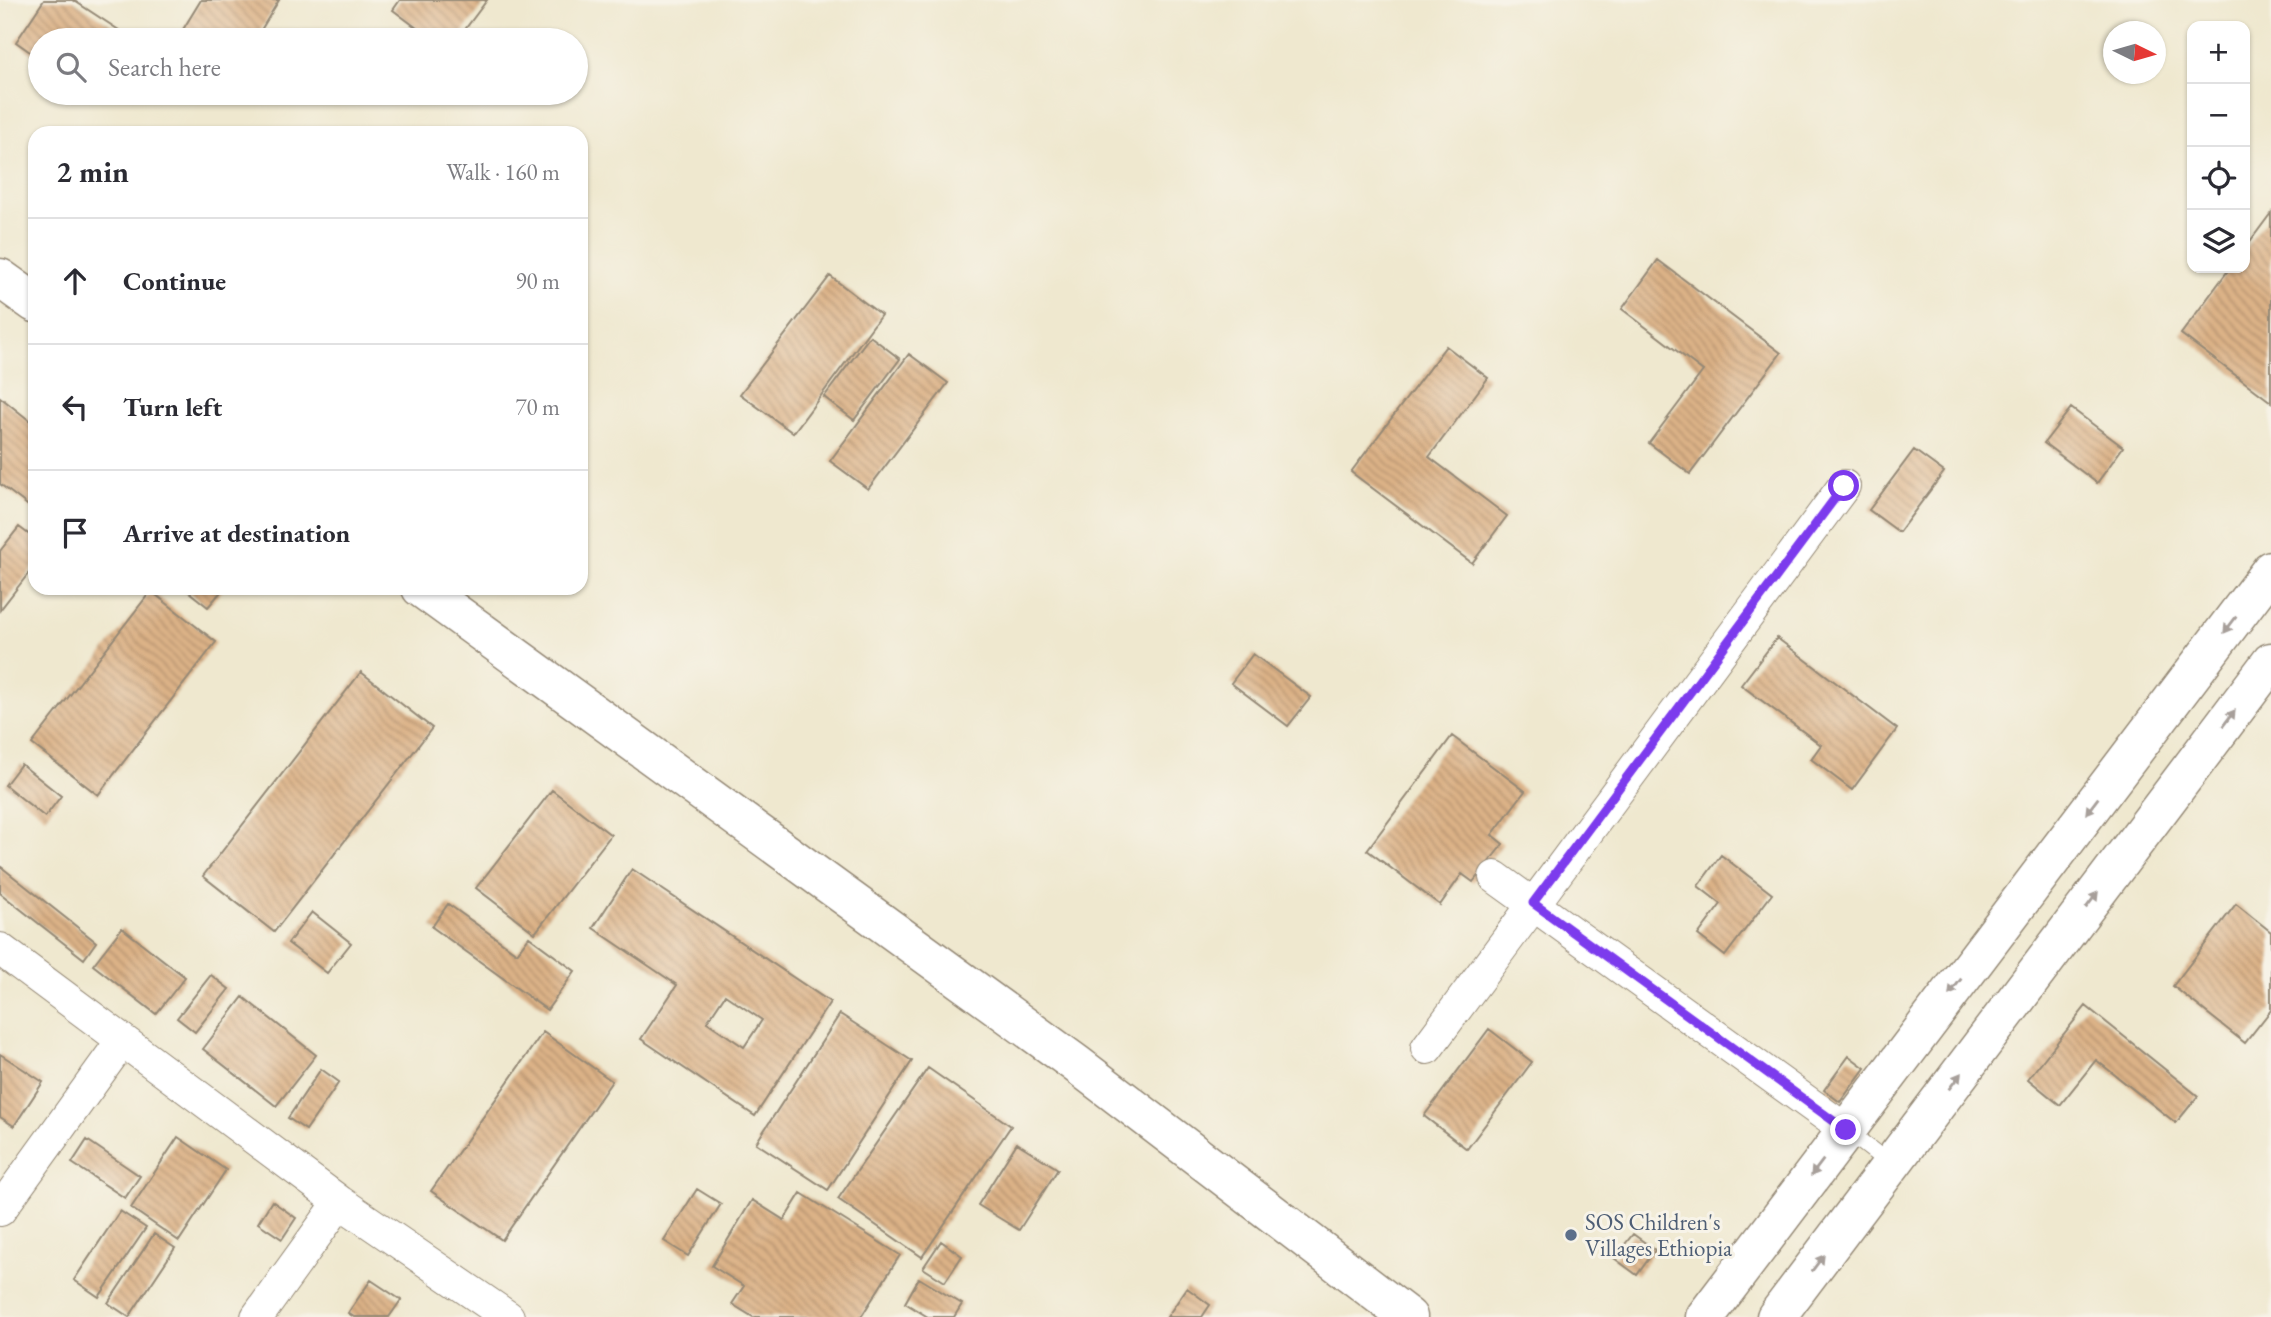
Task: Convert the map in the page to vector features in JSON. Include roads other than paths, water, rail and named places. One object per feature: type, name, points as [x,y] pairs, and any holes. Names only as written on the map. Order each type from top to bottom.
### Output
[{"type":"street","points":[[0,278],[28,298]]},
{"type":"street","points":[[1427,1048],[1844,486]]},
{"type":"street","points":[[1706,1317],[2271,570]]},
{"type":"street","points":[[431,595],[1075,1063],[1408,1317]]},
{"type":"street","points":[[1776,1317],[2271,662]]},
{"type":"street","points":[[1495,877],[1846,1130]]},
{"type":"street","points":[[0,949],[340,1202],[508,1317]]},
{"type":"street","points":[[0,1210],[122,1041]]},
{"type":"street","points":[[257,1317],[340,1202]]},
{"type":"lane","points":[[1846,1130],[1892,1166]]},
{"type":"place","name":"SOS Children's Villages Ethiopia","points":[[1571,1235]]}]
